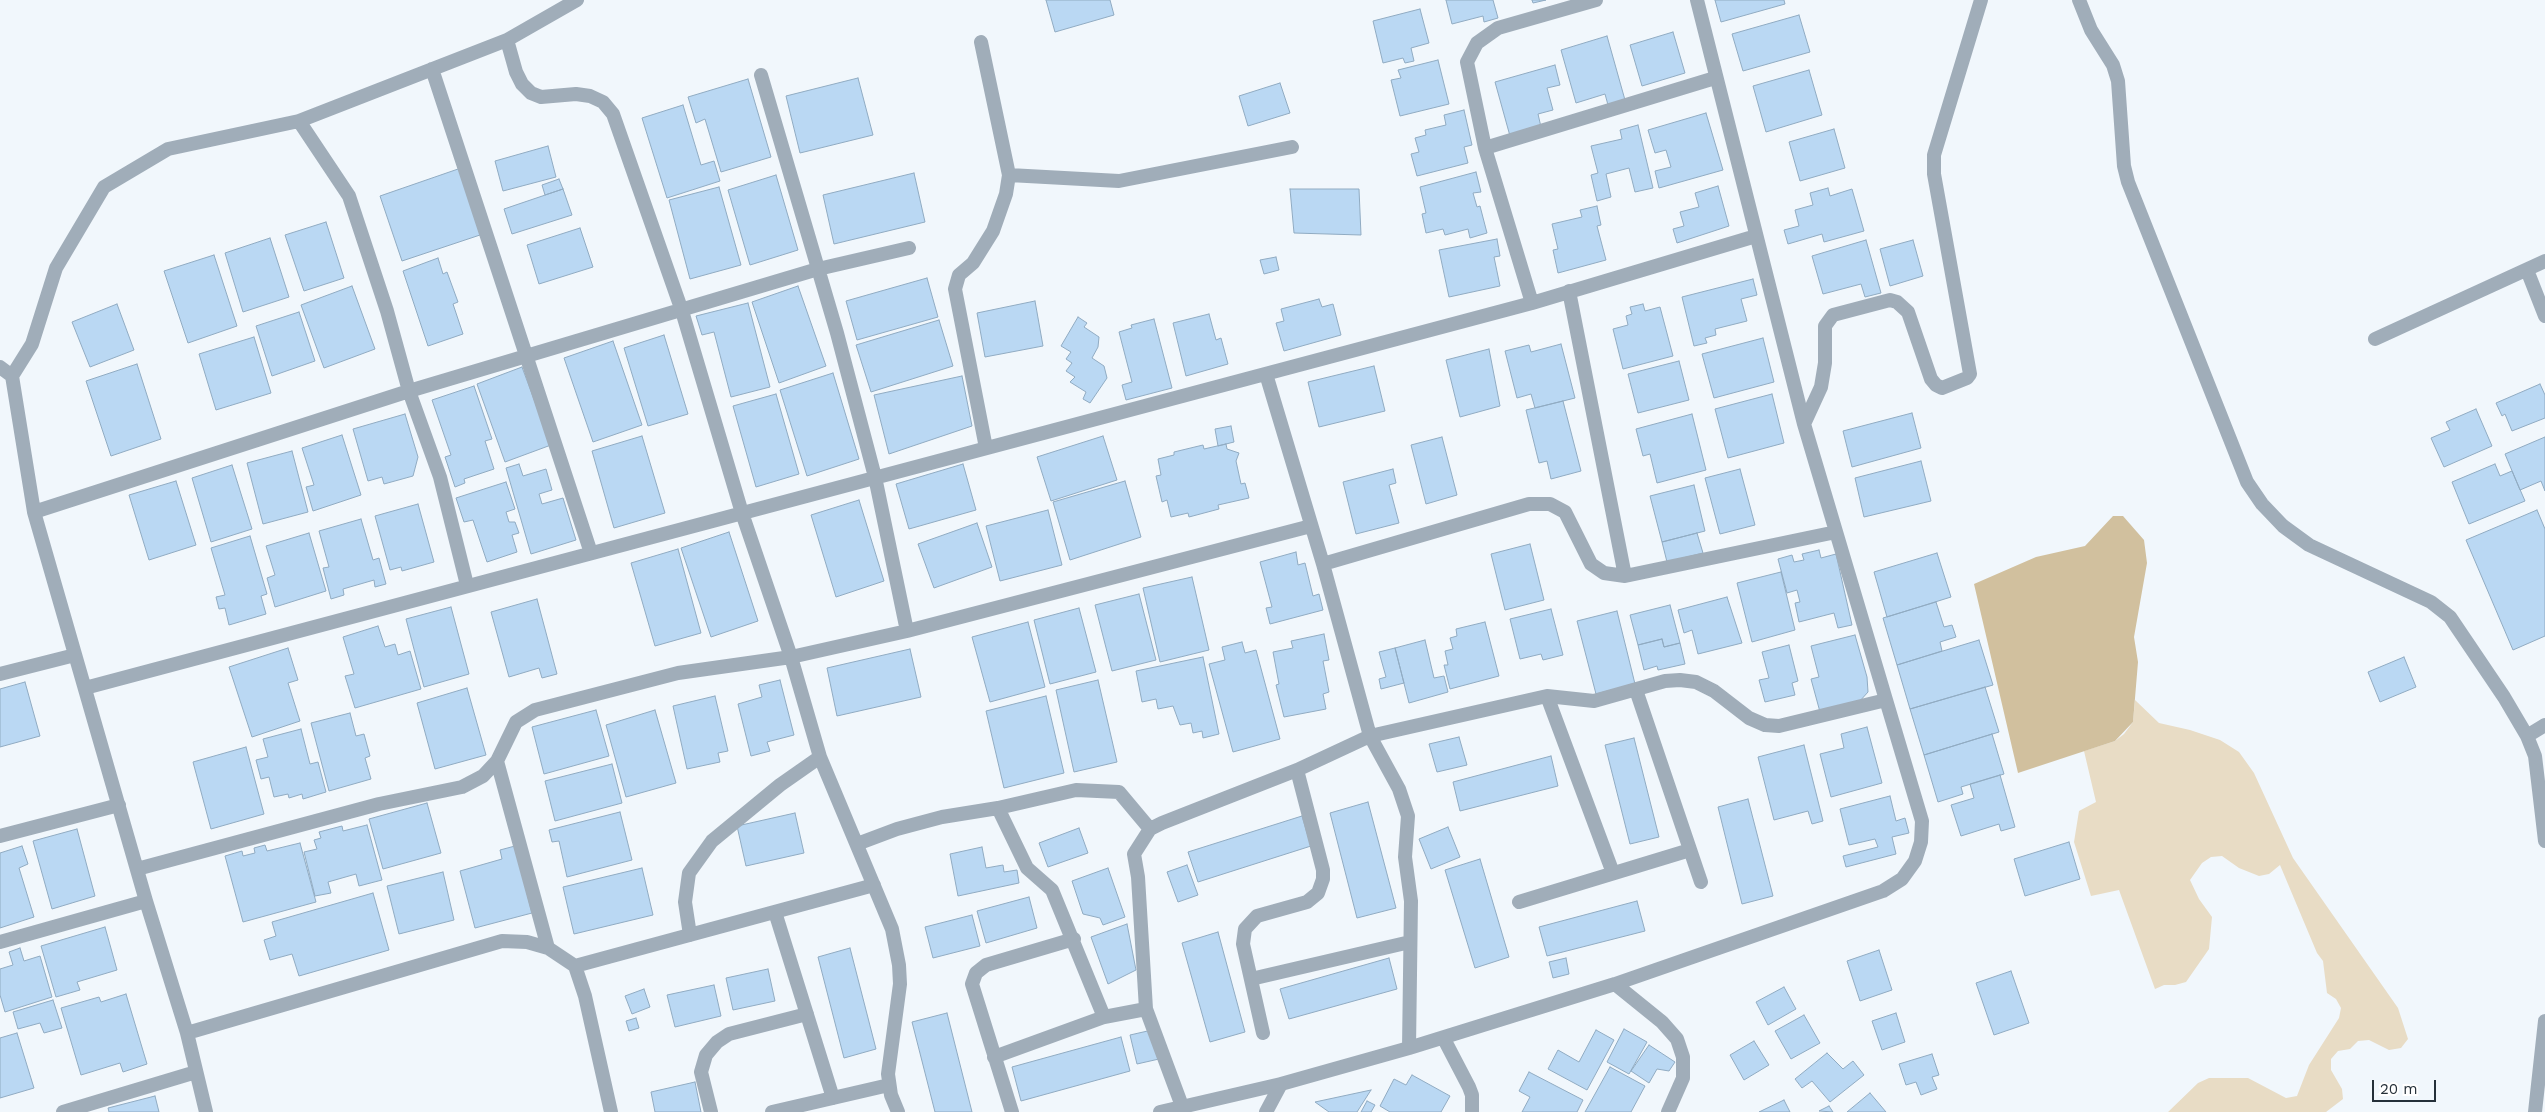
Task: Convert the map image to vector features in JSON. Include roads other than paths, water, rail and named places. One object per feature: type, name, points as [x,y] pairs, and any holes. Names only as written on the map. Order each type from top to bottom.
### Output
[{"type":"street","points":[[206,1112],[186,1033],[34,512],[12,376],[32,344],[56,268],[104,187],[168,150],[300,121],[507,40],[577,0]]},
{"type":"street","points":[[1532,303],[1485,148],[1467,62],[1477,43],[1498,28],[1596,0]]},
{"type":"street","points":[[1160,1112],[1281,1084],[1444,1039],[1615,984],[1883,892],[1902,879],[1915,861],[1921,842],[1922,821],[1804,424],[1715,78],[1697,0]]},
{"type":"street","points":[[1804,424],[1821,387],[1825,363],[1825,326],[1827,320],[1833,316],[1890,300],[1897,302],[1908,312],[1930,379],[1936,385],[1942,388],[1967,378],[1970,374],[1934,174],[1934,155],[1981,0]]},
{"type":"street","points":[[2079,0],[2091,30],[2113,65],[2118,81],[2124,166],[2131,191],[2247,482],[2273,515],[2308,545],[2431,602],[2450,617],[2504,697],[2527,736],[2535,756],[2545,842]]},
{"type":"street","points":[[507,40],[516,72],[522,84],[531,93],[541,97],[576,94],[590,96],[603,102],[613,114],[682,310],[742,513],[791,657],[820,757],[892,929],[899,966],[900,984],[889,1085],[898,1112]]},
{"type":"street","points":[[981,42],[1009,175],[1006,194],[993,231],[973,263],[959,275],[955,289],[986,448]]},
{"type":"street","points":[[432,69],[591,552]]},
{"type":"street","points":[[761,75],[818,269],[875,477],[907,631]]},
{"type":"street","points":[[1485,148],[1715,78]]},
{"type":"street","points":[[300,121],[349,196],[387,311],[409,391],[440,477],[467,585]]},
{"type":"street","points":[[1009,175],[1119,181],[1292,147]]},
{"type":"street","points":[[85,688],[1532,303],[1756,236]]},
{"type":"street","points":[[34,512],[409,391],[818,269],[909,248]]},
{"type":"street","points":[[2375,339],[2545,261]]},
{"type":"street","points":[[2527,270],[2545,316]]},
{"type":"street","points":[[1569,291],[1625,576]]},
{"type":"street","points":[[0,367],[12,376]]},
{"type":"street","points":[[1266,374],[1323,564],[1370,736],[1400,789],[1408,816],[1405,857],[1411,901],[1409,1048]]},
{"type":"street","points":[[1323,564],[1529,504],[1550,504],[1565,512],[1591,564],[1604,573],[1625,576],[1836,532]]},
{"type":"street","points":[[137,869],[379,804],[462,787],[483,776],[497,761],[516,722],[535,710],[678,673],[791,657],[907,631],[1311,526]]},
{"type":"street","points":[[0,674],[75,655]]},
{"type":"street","points":[[1182,1106],[1146,1009],[1138,877],[1134,854],[1150,829],[1162,822],[1297,770],[1370,736],[1547,696],[1594,701],[1665,681],[1696,682],[1714,691],[1749,718],[1765,725],[1779,726],[1886,700]]},
{"type":"street","points":[[1636,690],[1701,882]]},
{"type":"street","points":[[1547,696],[1613,873]]},
{"type":"street","points":[[2527,736],[2545,725]]},
{"type":"street","points":[[690,935],[685,902],[689,873],[706,849],[712,841],[780,785],[820,757]]},
{"type":"street","points":[[497,761],[548,948]]},
{"type":"street","points":[[1262,1033],[1243,944],[1248,924],[1257,916],[1307,902],[1318,893],[1323,879],[1323,870],[1297,770]]},
{"type":"street","points":[[857,844],[897,829],[1076,790],[1118,792],[1150,829]]},
{"type":"street","points":[[0,836],[119,805]]},
{"type":"street","points":[[998,808],[1027,868],[1052,890],[1074,939],[1104,1016]]},
{"type":"street","points":[[1519,902],[1690,850]]},
{"type":"street","points":[[575,966],[874,885]]},
{"type":"street","points":[[0,942],[146,901]]},
{"type":"street","points":[[775,912],[833,1098]]},
{"type":"street","points":[[1012,1112],[972,984],[976,973],[986,965],[1074,939]]},
{"type":"street","points":[[186,1033],[502,941],[527,942],[548,948],[575,966],[585,996],[611,1112]]},
{"type":"street","points":[[1251,979],[1410,942]]},
{"type":"street","points":[[1615,984],[1662,1022],[1677,1039],[1683,1057],[1683,1078],[1668,1112]]},
{"type":"street","points":[[994,1057],[1104,1016],[1146,1009]]},
{"type":"street","points":[[711,1112],[700,1072],[706,1055],[718,1042],[729,1034],[807,1014]]},
{"type":"street","points":[[2535,1112],[2545,1021]]},
{"type":"street","points":[[1444,1039],[1472,1095],[1472,1112]]},
{"type":"street","points":[[63,1112],[196,1072]]},
{"type":"street","points":[[1266,1112],[1281,1084]]},
{"type":"street","points":[[772,1112],[889,1085]]}]
